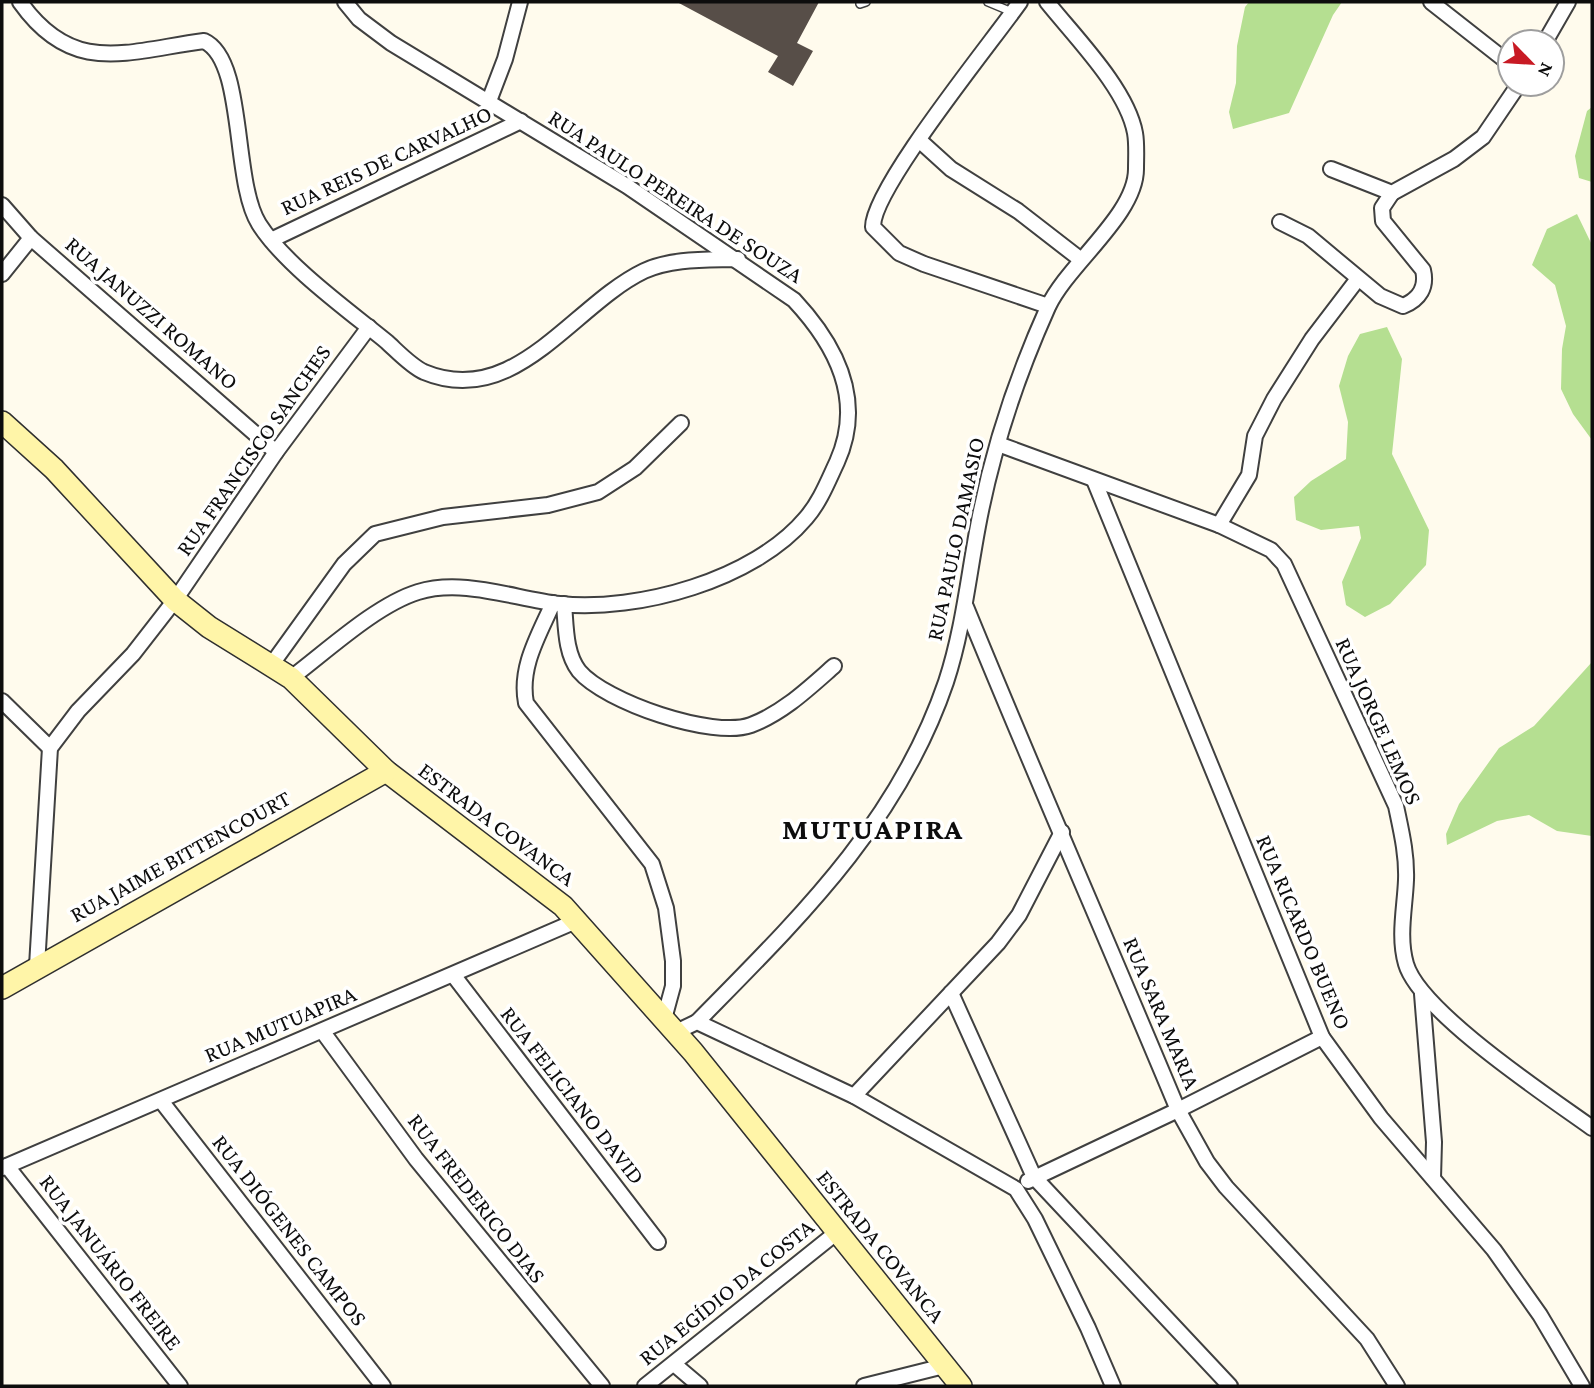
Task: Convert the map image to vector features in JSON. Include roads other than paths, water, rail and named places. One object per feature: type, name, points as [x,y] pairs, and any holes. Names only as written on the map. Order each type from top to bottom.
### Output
[{"type":"street","points":[[20,2],[34,22],[52,38],[87,53],[115,54],[204,41],[216,46],[222,56],[233,96],[248,198],[258,223],[271,240],[422,371],[456,379],[484,380],[504,372],[555,338],[643,271],[663,264],[738,259]]},
{"type":"street","name":"RUA PAULO PEREIRA DE SOUZA","points":[[291,678],[377,614],[418,592],[473,590],[558,604],[635,603],[734,571],[773,549],[806,518],[825,488],[839,456],[848,410],[845,381],[835,352],[816,324],[794,300],[738,259],[489,101],[391,43],[359,19],[345,2]]},
{"type":"street","points":[[489,101],[505,59],[520,2]]},
{"type":"street","name":"RUA PAULO DAMASIO","points":[[670,1026],[697,1022],[762,956],[849,858],[899,788],[922,744],[946,681],[966,607],[978,527],[998,443],[1048,306],[1080,259],[1125,202],[1136,174],[1136,134],[1120,96],[1047,2]]},
{"type":"street","points":[[1431,2],[1496,53]]},
{"type":"street","points":[[1553,28],[1569,2]]},
{"type":"street","points":[[1016,7],[884,192],[873,214],[873,227],[899,253],[1048,306]]},
{"type":"street","points":[[1280,222],[1308,236],[1357,280],[1395,305],[1411,303],[1423,288],[1423,270],[1383,221],[1381,208],[1392,193],[1454,159],[1483,137],[1509,98]]},
{"type":"street","name":"RUA REIS DE CARVALHO","points":[[271,240],[520,121]]},
{"type":"street","points":[[919,141],[951,169],[1018,211],[1080,259]]},
{"type":"street","points":[[1331,169],[1392,193]]},
{"type":"street","name":"RUA JANUZZI ROMANO","points":[[2,205],[31,238],[276,452]]},
{"type":"street","points":[[2,274],[31,238]]},
{"type":"street","points":[[1219,525],[1249,475],[1255,436],[1274,399],[1312,339],[1357,280]]},
{"type":"street","name":"RUA FRANCISCO SANCHES","points":[[50,748],[78,711],[133,654],[175,600],[276,452],[369,327]]},
{"type":"street","name":"ESTRADA COVANCA","points":[[2,422],[54,469],[175,600],[209,627],[291,678],[386,771],[539,886],[576,921],[670,1026],[961,1386]]},
{"type":"street","points":[[272,664],[344,564],[376,534],[443,517],[548,505],[598,492],[635,468],[681,423]]},
{"type":"street","name":"RUA JORGE LEMOS","points":[[998,443],[1219,525],[1271,550],[1284,564],[1396,806],[1405,848],[1402,933],[1405,963],[1422,994],[1508,1068],[1592,1128]]},
{"type":"street","name":"RUA RICARDO BUENO","points":[[1094,480],[1322,1037],[1381,1118],[1494,1250],[1525,1293],[1582,1386]]},
{"type":"street","points":[[558,604],[568,648],[577,668],[587,679],[664,716],[707,729],[732,729],[752,724],[794,701],[834,666]]},
{"type":"street","points":[[558,604],[526,668],[522,685],[526,703],[652,864],[666,908],[673,961],[670,1026]]},
{"type":"street","name":"RUA SARA MARIA","points":[[966,607],[1037,781],[1062,832],[1178,1110],[1207,1162],[1226,1187],[1367,1339],[1397,1386]]},
{"type":"street","points":[[2,701],[50,748],[37,966]]},
{"type":"street","name":"RUA JAIME BITTENCOURT","points":[[2,988],[386,771]]},
{"type":"street","points":[[854,1096],[951,993],[1019,915],[1062,832]]},
{"type":"street","name":"RUA MUTUAPIRA","points":[[4,1167],[162,1102],[576,921]]},
{"type":"street","name":"RUA FELICIANO DAVID","points":[[454,976],[658,1241]]},
{"type":"street","points":[[951,993],[1034,1177],[1230,1386]]},
{"type":"street","points":[[1422,994],[1434,1142],[1433,1178]]},
{"type":"street","points":[[697,1022],[854,1096],[1016,1189],[1045,1240],[1113,1386]]},
{"type":"street","name":"RUA FREDERICO DIAS","points":[[323,1032],[416,1158],[602,1386]]},
{"type":"street","points":[[1016,1189],[1034,1177],[1178,1110],[1322,1037]]},
{"type":"street","name":"RUA DIÓGENES CAMPOS","points":[[162,1102],[383,1386]]},
{"type":"street","name":"RUA JANUÁRIO FREIRE","points":[[4,1167],[180,1386]]},
{"type":"street","name":"RUA EGÍDIO DA COSTA","points":[[645,1386],[836,1233]]},
{"type":"street","points":[[674,1364],[699,1386]]},
{"type":"street","points":[[864,1386],[944,1366]]},
{"type":"lane","points":[[988,2],[1016,7]]},
{"type":"district","name":"MUTUAPIRA","points":[[873,828]]}]
